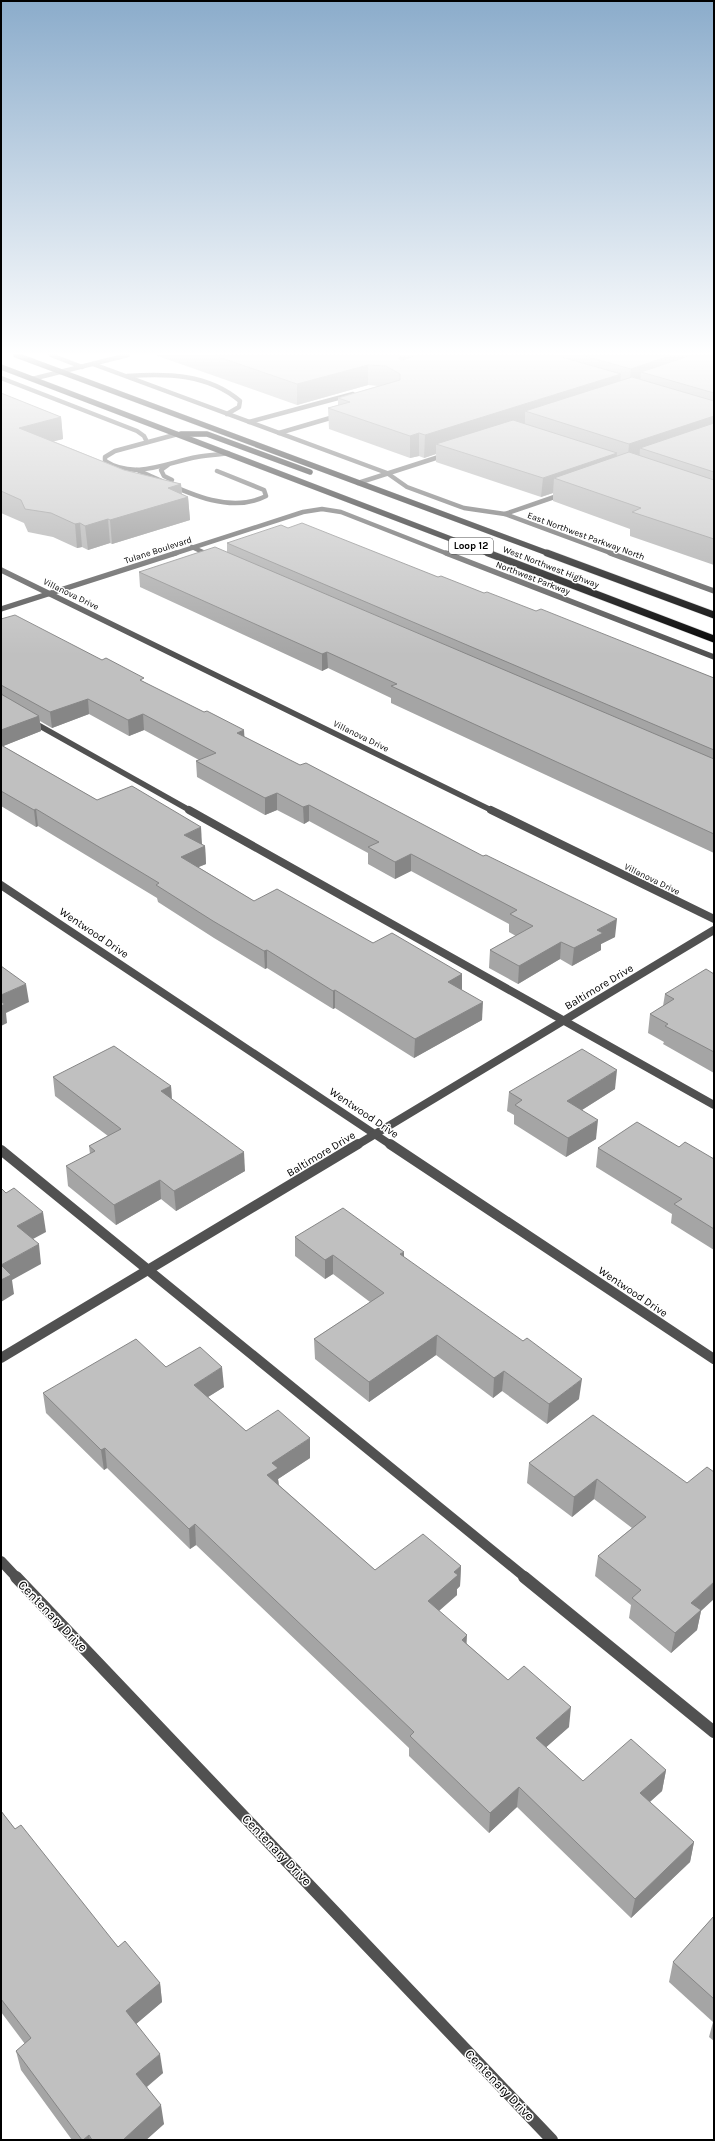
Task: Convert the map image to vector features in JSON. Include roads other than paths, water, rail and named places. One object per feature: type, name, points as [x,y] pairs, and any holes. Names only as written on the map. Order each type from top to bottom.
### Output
[{"type":"main road","name":"West Northwest Highway","points":[[233,455],[714,638]]},
{"type":"main road","points":[[263,455],[319,476],[356,482]]},
{"type":"main road","name":"West Northwest Highway","points":[[283,455],[714,615]]},
{"type":"street","points":[[108,455],[105,457],[105,461],[116,467],[137,470],[196,494],[230,504],[256,502],[266,496],[264,490],[217,471]]},
{"type":"street","points":[[137,470],[213,455]]},
{"type":"street","name":"East Northwest Parkway North","points":[[338,455],[387,473],[407,487],[464,508],[505,514],[714,591]]},
{"type":"street","points":[[356,482],[444,455]]},
{"type":"street","points":[[168,465],[161,470],[164,476],[196,494]]},
{"type":"street","points":[[505,514],[570,492]]},
{"type":"street","name":"Tulane Boulevard","points":[[1,609],[303,512],[322,509]]},
{"type":"street","name":"Northwest Parkway","points":[[322,509],[341,512],[714,657]]},
{"type":"street","points":[[192,547],[221,560]]},
{"type":"street","name":"Villanova Drive","points":[[1,570],[714,919]]},
{"type":"street","points":[[22,715],[714,1105]]},
{"type":"street","name":"Wentwood Drive","points":[[1,885],[714,1359]]},
{"type":"street","name":"Baltimore Drive","points":[[1,1358],[714,930]]},
{"type":"street","points":[[1,1150],[714,1732]]},
{"type":"street","name":"Centenary Drive","points":[[1,1561],[552,2140]]}]
